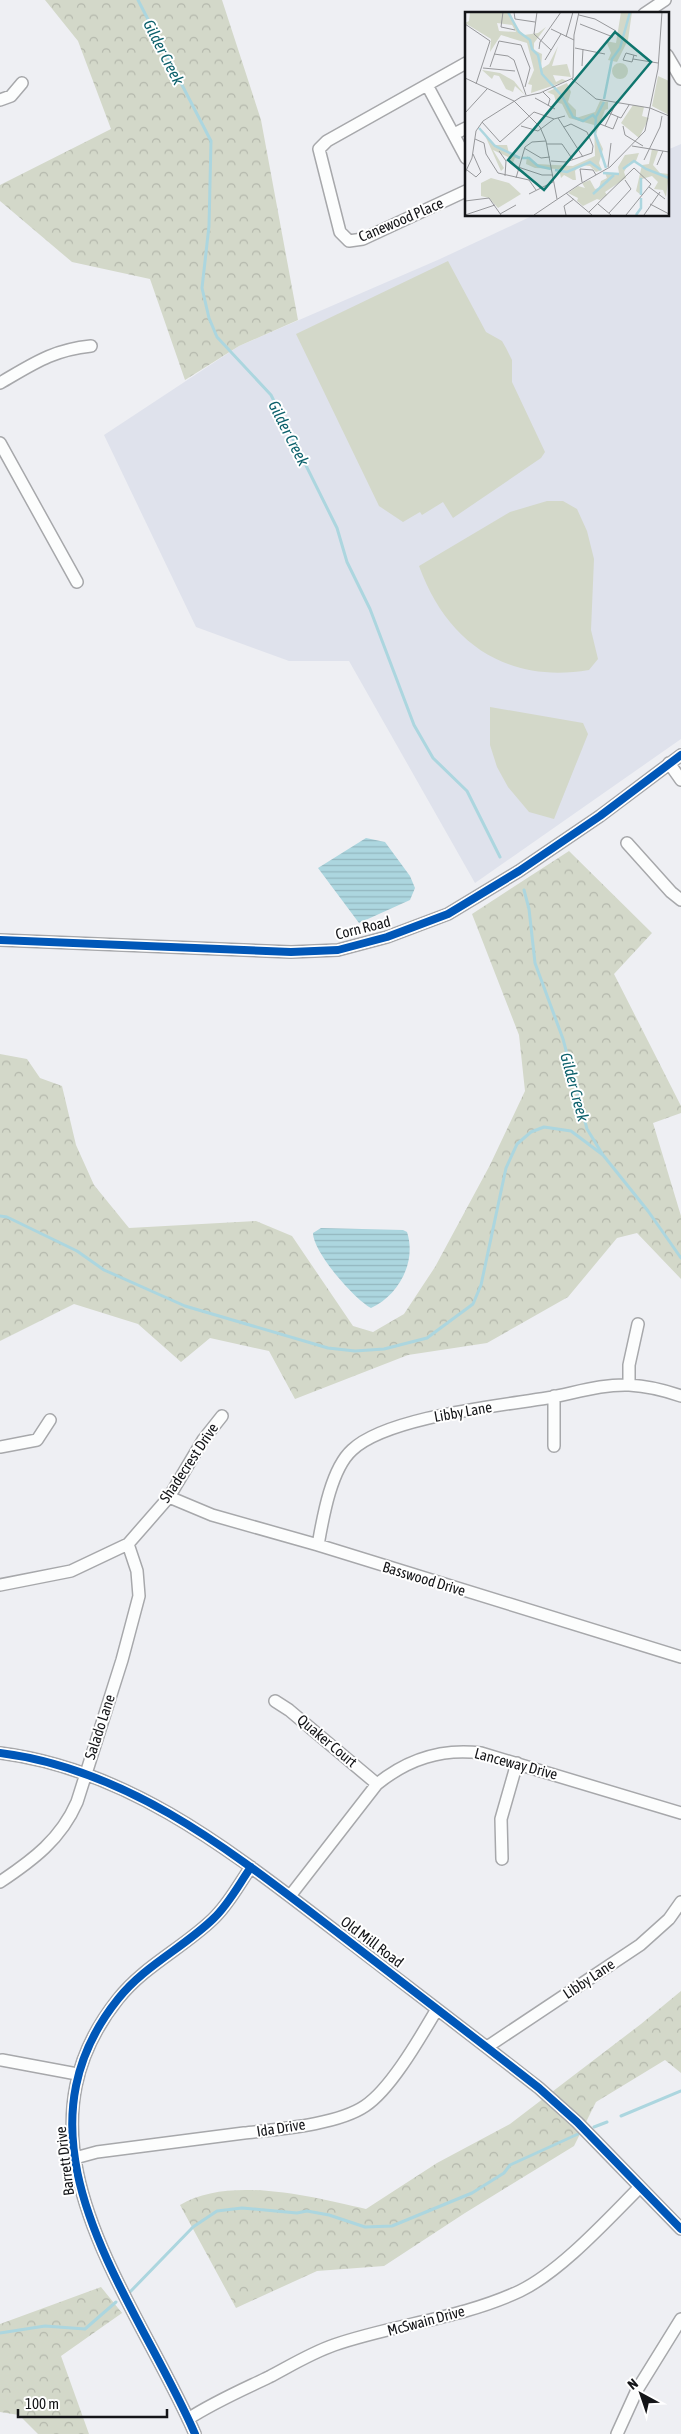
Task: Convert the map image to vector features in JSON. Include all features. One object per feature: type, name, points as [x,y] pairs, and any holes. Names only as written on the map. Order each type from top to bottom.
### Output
[{"type":"street","points":[[647,12],[665,0]]},
{"type":"street","points":[[668,58],[681,79]]},
{"type":"street","name":"Canewood Place","points":[[465,64],[320,146],[329,193],[340,232],[349,241],[363,239],[465,191]]},
{"type":"street","points":[[0,100],[11,96],[22,83]]},
{"type":"street","points":[[427,85],[465,156]]},
{"type":"street","points":[[454,134],[465,128]]},
{"type":"street","points":[[0,383],[53,353],[91,346]]},
{"type":"street","points":[[0,444],[77,582]]},
{"type":"street","name":"Corn Road","points":[[0,940],[291,952],[338,950],[387,937],[440,917],[480,896],[600,816],[681,755]]},
{"type":"street","points":[[670,764],[681,780]]},
{"type":"street","points":[[627,843],[671,892],[681,900]]},
{"type":"street","points":[[629,1385],[629,1365],[638,1324]]},
{"type":"street","name":"Libby Lane","points":[[318,1545],[337,1470],[342,1461],[356,1446],[398,1426],[423,1419],[586,1389],[629,1385],[656,1388],[681,1396]]},
{"type":"street","points":[[554,1396],[554,1446]]},
{"type":"street","name":"Shadecrest Drive","points":[[0,1585],[71,1571],[128,1544],[169,1497],[203,1440],[222,1416]]},
{"type":"street","points":[[0,1447],[37,1440],[50,1420]]},
{"type":"street","name":"Basswood Drive","points":[[169,1497],[212,1515],[318,1545],[681,1656]]},
{"type":"street","name":"Salado Lane","points":[[0,1882],[41,1852],[61,1831],[75,1806],[122,1660],[138,1596],[138,1571],[128,1544]]},
{"type":"street","name":"Quaker Court","points":[[275,1701],[289,1710],[377,1784]]},
{"type":"street","name":"Lanceway Drive","points":[[290,1896],[377,1784],[406,1764],[448,1751],[481,1753],[681,1813]]},
{"type":"street","name":"Old Mill Road","points":[[0,1753],[53,1763],[121,1787],[163,1808],[202,1832],[290,1896],[487,2047],[577,2122],[681,2229]]},
{"type":"street","points":[[502,1858],[501,1819],[517,1763]]},
{"type":"street","name":"Barrett Drive","points":[[195,2434],[144,2331],[118,2286],[82,2199],[72,2133],[77,2074],[94,2036],[117,1999],[141,1975],[213,1919],[229,1900],[251,1867]]},
{"type":"street","name":"Libby Lane","points":[[487,2047],[640,1945],[663,1925],[681,1902]]},
{"type":"street","name":"Ida Drive","points":[[75,2158],[97,2152],[288,2128],[353,2113],[364,2107],[381,2092],[437,2009]]},
{"type":"street","points":[[2,2060],[77,2074]]},
{"type":"street","name":"McSwain Drive","points":[[188,2419],[208,2406],[334,2346],[431,2321],[520,2291],[544,2276],[566,2257],[640,2187]]},
{"type":"street","points":[[617,2434],[637,2390],[681,2319]]},
{"type":"shaded area","points":[[681,144],[681,739],[475,883],[349,661],[289,661],[196,627],[104,435],[239,346],[440,259],[532,216],[668,216],[668,150]]},
{"type":"green space","points":[[45,0],[222,0],[261,120],[298,320],[239,346],[185,380],[150,279],[72,262],[0,201],[0,185],[111,129],[78,41]]},
{"type":"green space","points":[[448,261],[486,332],[502,341],[506,348],[512,360],[512,382],[545,452],[541,458],[453,518],[443,502],[422,515],[420,512],[403,522],[379,506],[296,334]]},
{"type":"green space","points":[[547,501],[563,501],[577,509],[587,531],[594,559],[591,630],[598,659],[589,670],[559,673],[532,670],[507,664],[484,652],[463,636],[446,617],[431,593],[419,566],[510,512]]},
{"type":"green space","points":[[490,707],[583,723],[588,734],[554,819],[529,812],[508,787],[497,767],[490,745]]},
{"type":"green space","points":[[569,851],[652,933],[614,974],[681,1106],[681,1113],[653,1123],[681,1216],[681,1279],[637,1233],[617,1238],[568,1297],[487,1343],[408,1355],[295,1399],[269,1351],[210,1338],[181,1362],[138,1324],[74,1304],[0,1341],[0,1054],[27,1059],[40,1078],[62,1086],[76,1145],[94,1185],[129,1228],[256,1221],[292,1236],[353,1326],[373,1332],[404,1314],[435,1267],[490,1165],[525,1091],[519,1035],[472,914]]},
{"type":"green space","points":[[681,1991],[681,2073],[665,2060],[596,2102],[574,2146],[465,2213],[384,2266],[317,2271],[236,2308],[180,2205],[200,2196],[222,2191],[246,2190],[272,2191],[366,2209],[437,2163],[510,2124]]},
{"type":"green space","points":[[101,2287],[122,2313],[61,2356],[89,2434],[38,2434],[19,2415],[0,2412],[0,2324]]},
{"type":"water","points":[[366,838],[385,842],[410,876],[415,888],[410,900],[359,923],[318,868]]},
{"type":"water","points":[[321,1228],[403,1230],[407,1232],[409,1255],[407,1266],[397,1287],[381,1303],[371,1308],[364,1303],[345,1285],[320,1251],[313,1233]]},
{"type":"waterway","name":"Gilder Creek","points":[[138,0],[211,141],[209,226],[202,288],[209,318],[217,337],[271,395],[337,528],[347,562],[370,609],[414,725],[433,758],[467,791],[500,857]]},
{"type":"waterway","name":"Gilder Creek","points":[[524,890],[529,909],[535,963],[563,1039],[587,1129],[603,1155],[648,1211],[681,1258]]},
{"type":"waterway","points":[[0,1216],[7,1217],[77,1251],[104,1270],[185,1306],[328,1348],[355,1351],[384,1349],[427,1338],[473,1304],[481,1285],[506,1168],[517,1144],[531,1132],[544,1127],[571,1131],[603,1155]]},
{"type":"waterway","points":[[621,2116],[681,2091]]},
{"type":"waterway","points":[[594,2127],[607,2122]]},
{"type":"waterway","points":[[130,2292],[193,2227],[217,2211],[242,2208],[297,2213],[307,2211],[329,2215],[365,2227],[392,2226],[472,2193],[504,2173],[510,2165],[578,2134]]},
{"type":"waterway","points":[[0,2333],[45,2326],[85,2329],[116,2302]]},
{"type":"cycle path","points":[[0,940],[291,952],[338,950],[387,937],[448,914],[519,871],[600,816],[681,755]]},
{"type":"cycle path","points":[[0,1753],[49,1763],[95,1778],[140,1798],[182,1821],[264,1876],[539,2088],[577,2122],[681,2229]]},
{"type":"cycle path","points":[[195,2434],[114,2275],[91,2220],[76,2164],[73,2109],[86,2054],[118,1999],[128,1987],[213,1919],[229,1900],[251,1867]]}]
